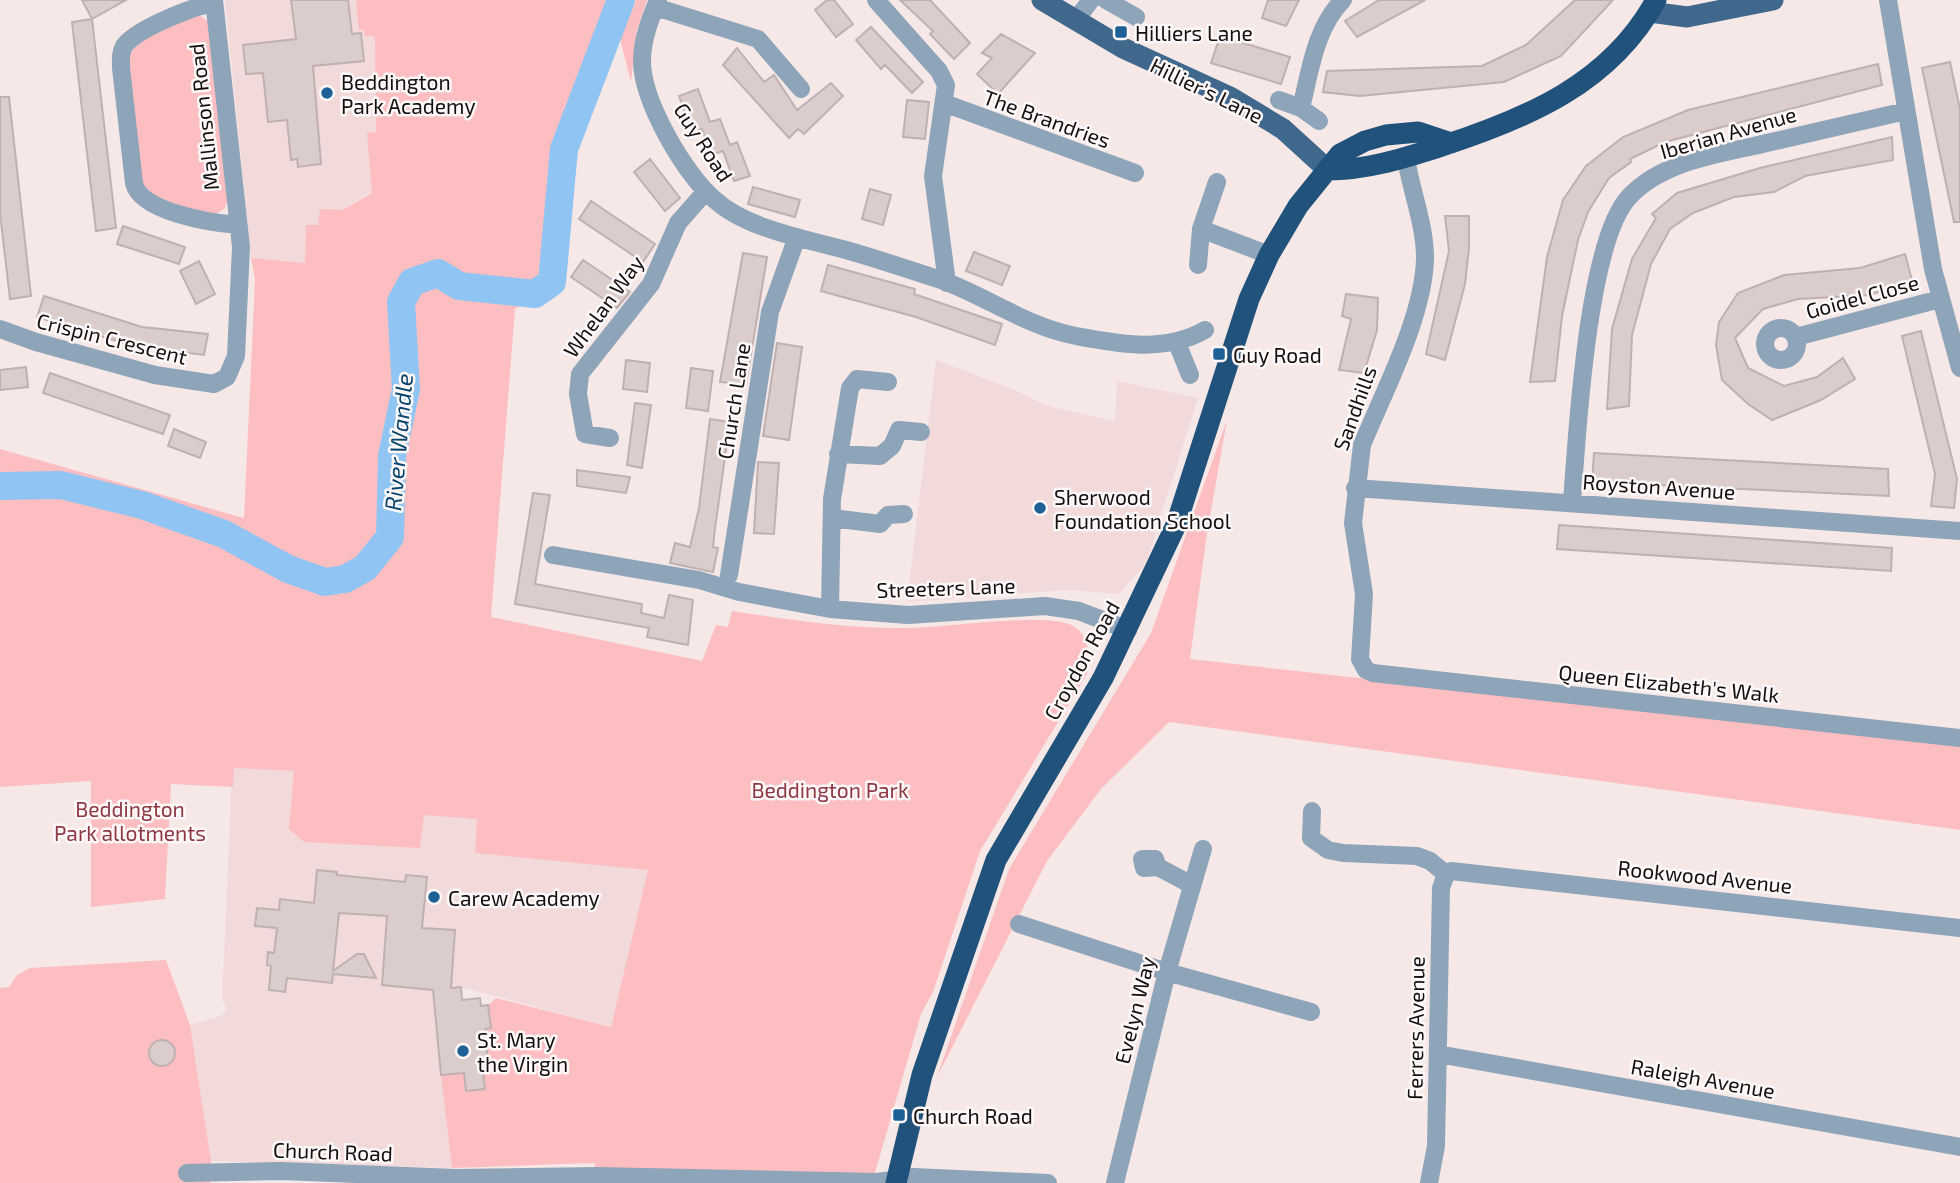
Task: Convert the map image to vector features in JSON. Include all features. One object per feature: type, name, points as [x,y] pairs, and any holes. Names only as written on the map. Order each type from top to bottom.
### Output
[{"type":"highway","points":[[1328,170],[1360,170],[1505,126],[1583,84],[1632,38],[1653,6]]},
{"type":"highway","name":"Croydon Road","points":[[896,1182],[922,1075],[996,860],[1128,630],[1176,525],[1248,299],[1269,255],[1298,206],[1340,154],[1365,141],[1386,135],[1418,132],[1451,143]]},
{"type":"main road","name":"Hillier's Lane","points":[[1042,0],[1075,21],[1163,68],[1230,97],[1283,129],[1328,170]]},
{"type":"main road","points":[[1653,6],[1687,17],[1773,0]]},
{"type":"street","points":[[876,0],[944,77],[946,85],[933,176],[947,283]]},
{"type":"street","points":[[1075,21],[1091,0]]},
{"type":"street","points":[[1106,0],[1136,16]]},
{"type":"street","points":[[1301,108],[1316,47],[1331,12],[1343,0]]},
{"type":"street","points":[[1888,0],[1940,299],[1960,368]]},
{"type":"street","name":"Mallinson Road","points":[[214,384],[227,377],[236,356],[242,273],[238,225],[214,2],[185,10],[128,42],[121,52],[121,68],[134,183],[139,195],[152,205],[209,222],[238,225]]},
{"type":"street","points":[[656,4],[758,39],[801,89]]},
{"type":"street","name":"Guy Road","points":[[656,4],[642,62],[646,86],[674,145],[706,191],[735,214],[797,237],[947,283],[1057,332],[1123,343],[1177,343],[1205,330]]},
{"type":"street","points":[[1279,100],[1301,108],[1319,121]]},
{"type":"street","name":"The Brandries","points":[[944,103],[1135,173]]},
{"type":"street","name":"Iberian Avenue","points":[[1572,502],[1595,289],[1612,228],[1629,197],[1656,176],[1695,160],[1906,111]]},
{"type":"street","name":"Sandhills","points":[[1373,673],[1366,670],[1360,659],[1364,594],[1353,523],[1355,488],[1362,445],[1404,342],[1421,286],[1425,251],[1406,158]]},
{"type":"street","points":[[1198,265],[1200,229],[1217,183]]},
{"type":"street","name":"Whelan Way","points":[[610,438],[585,434],[578,394],[580,374],[651,284],[678,223],[706,191]]},
{"type":"street","points":[[1200,229],[1269,255]]},
{"type":"street","name":"Church Lane","points":[[726,582],[770,312],[797,237]]},
{"type":"street","name":"Goidel Close","points":[[1796,337],[1940,299]]},
{"type":"street","name":"Crispin Crescent","points":[[0,329],[36,342],[155,375],[214,384]]},
{"type":"street","points":[[1177,343],[1190,375]]},
{"type":"street","points":[[830,608],[832,518],[838,454],[853,382],[864,379],[888,382]]},
{"type":"street","points":[[838,454],[880,456],[892,446],[899,430],[921,432]]},
{"type":"street","name":"Royston Avenue","points":[[1355,488],[1960,531]]},
{"type":"street","points":[[832,518],[880,524],[888,515],[904,514]]},
{"type":"street","name":"Streeters Lane","points":[[553,555],[699,580],[726,582],[830,608],[908,615],[1045,606],[1079,611],[1128,630]]},
{"type":"street","name":"Queen Elizabeth's Walk","points":[[1373,673],[1960,738]]},
{"type":"street","points":[[1312,811],[1311,838],[1321,847],[1343,853],[1417,856],[1430,861],[1446,874]]},
{"type":"street","name":"Evelyn Way","points":[[1115,1183],[1190,884],[1203,849]]},
{"type":"street","points":[[1158,867],[1190,884]]},
{"type":"street","name":"Rookwood Avenue","points":[[1446,874],[1451,871],[1960,928]]},
{"type":"street","name":"Ferrers Avenue","points":[[1429,1183],[1436,1146],[1441,888],[1446,874]]},
{"type":"street","points":[[1019,924],[1167,972],[1311,1012]]},
{"type":"street","name":"Raleigh Avenue","points":[[1438,1054],[1960,1147]]},
{"type":"street","name":"Church Road","points":[[187,1173],[282,1171],[466,1178],[597,1176],[896,1182],[914,1177],[1048,1183]]},
{"type":"shaded area","name":"Beddington Park Academy","points":[[225,0],[424,0],[385,189],[365,195],[318,225],[306,225],[305,263],[251,258]]},
{"type":"shaded area","name":"Sherwood Foundation School","points":[[936,360],[1015,390],[1047,406],[1115,421],[1117,381],[1198,398],[1146,563],[1119,594],[1067,590],[907,602]]},
{"type":"shaded area","name":"Carew Academy","points":[[240,589],[649,870],[611,1027],[461,987],[433,990],[452,1168],[211,1161],[190,1025],[221,1016],[227,1010],[222,1000]]},
{"type":"green space","points":[[356,0],[621,0],[564,149],[552,282],[515,309],[491,617],[702,661],[716,625],[728,627],[732,611],[820,623],[886,628],[1016,620],[1056,621],[1076,628],[1085,639],[1088,652],[1087,674],[980,851],[933,992],[921,1014],[872,1183],[591,1183],[595,1163],[452,1168],[441,1075],[464,1073],[466,1091],[485,1089],[483,1073],[489,1072],[485,1029],[490,1028],[488,1005],[496,998],[611,1027],[648,870],[475,853],[477,819],[424,815],[420,848],[304,842],[289,829],[294,771],[234,768],[233,787],[171,784],[165,899],[91,907],[91,781],[0,787],[0,449],[244,518],[255,280],[251,258],[305,263],[306,225],[318,225],[320,209],[342,210],[372,193],[367,133],[376,132],[375,39],[373,36],[365,36],[364,30],[359,30]]},
{"type":"green space","points":[[636,0],[647,0],[637,30],[631,82],[620,39]]},
{"type":"green space","points":[[198,14],[209,22],[228,201],[224,209],[214,215],[154,199],[142,188],[126,62],[136,43]]},
{"type":"green space","points":[[1227,420],[1207,533],[1190,659],[1960,746],[1960,830],[1169,722],[1101,789],[1047,861],[937,1077],[1009,869],[1151,633]]},
{"type":"green space","points":[[166,960],[190,1025],[211,1161],[210,1183],[0,1183],[0,988],[9,987],[17,975],[30,968]]},
{"type":"building","points":[[82,0],[126,0],[92,19]]},
{"type":"building","points":[[291,0],[348,0],[352,34],[361,33],[364,61],[313,66],[321,164],[298,167],[297,159],[291,160],[287,120],[268,122],[263,73],[246,74],[243,45],[296,39]]},
{"type":"building","points":[[827,0],[834,0],[853,24],[836,37],[815,10]]},
{"type":"building","points":[[900,0],[930,0],[970,43],[954,59],[930,34],[933,31]]},
{"type":"building","points":[[1268,0],[1299,0],[1286,26],[1262,18]]},
{"type":"building","points":[[1379,0],[1425,0],[1357,37],[1345,21]]},
{"type":"building","points":[[1575,0],[1613,0],[1561,56],[1504,82],[1360,96],[1323,92],[1327,71],[1482,66],[1526,45]]},
{"type":"building","points":[[92,19],[116,228],[96,231],[72,22]]},
{"type":"building","points":[[871,27],[923,82],[912,93],[885,65],[881,69],[856,40]]},
{"type":"building","points":[[1001,34],[1035,53],[998,94],[977,74],[992,58],[982,53]]},
{"type":"building","points":[[1220,36],[1290,57],[1281,84],[1211,63]]},
{"type":"building","points":[[737,48],[764,82],[774,75],[797,110],[831,83],[843,96],[804,134],[798,129],[789,138],[723,65]]},
{"type":"building","points":[[1950,62],[1960,109],[1960,222],[1954,222],[1922,68]]},
{"type":"building","points":[[1878,64],[1882,85],[1665,142],[1630,159],[1631,162],[1609,178],[1588,212],[1578,240],[1562,316],[1555,381],[1530,382],[1547,257],[1563,200],[1586,166],[1623,137],[1688,110]]},
{"type":"building","points":[[698,89],[710,122],[720,119],[730,145],[737,142],[750,176],[734,181],[723,151],[711,155],[702,129],[692,132],[679,96]]},
{"type":"building","points":[[0,97],[9,97],[31,296],[10,299],[0,213]]},
{"type":"building","points":[[907,100],[929,102],[925,139],[903,137]]},
{"type":"building","points":[[1892,137],[1893,160],[1805,176],[1774,192],[1734,197],[1693,213],[1670,229],[1651,264],[1632,335],[1629,406],[1607,409],[1612,329],[1632,259],[1656,218],[1652,214],[1677,193],[1760,168]]},
{"type":"building","points":[[650,159],[680,198],[665,211],[634,172]]},
{"type":"building","points":[[753,187],[800,200],[795,217],[748,204]]},
{"type":"building","points":[[870,189],[891,195],[883,225],[862,219]]},
{"type":"building","points":[[591,201],[655,244],[643,262],[579,219]]},
{"type":"building","points":[[1445,216],[1469,216],[1469,248],[1465,284],[1445,360],[1426,354],[1449,251]]},
{"type":"building","points":[[123,226],[185,247],[179,264],[117,244]]},
{"type":"building","points":[[974,252],[1010,266],[1002,285],[966,271]]},
{"type":"building","points":[[743,253],[767,257],[746,385],[720,382]]},
{"type":"building","points":[[1905,254],[1912,280],[1870,295],[1798,299],[1763,309],[1735,338],[1748,368],[1784,386],[1817,377],[1843,358],[1855,379],[1821,400],[1772,420],[1748,404],[1722,380],[1716,345],[1719,322],[1738,293],[1784,275],[1860,268]]},
{"type":"building","points":[[583,260],[630,292],[617,308],[571,277]]},
{"type":"building","points":[[199,261],[215,294],[196,304],[180,271]]},
{"type":"building","points":[[828,265],[915,289],[914,294],[1002,324],[995,345],[916,317],[821,291]]},
{"type":"building","points":[[1346,294],[1378,298],[1377,330],[1364,373],[1339,370],[1351,319],[1342,316]]},
{"type":"building","points":[[44,296],[142,327],[208,334],[204,355],[137,347],[37,317]]},
{"type":"building","points":[[1921,331],[1957,479],[1954,508],[1931,506],[1935,474],[1902,336]]},
{"type":"building","points":[[777,343],[802,347],[789,440],[763,436]]},
{"type":"building","points":[[626,360],[650,363],[647,392],[623,389]]},
{"type":"building","points":[[26,367],[28,387],[0,390],[0,370]]},
{"type":"building","points":[[691,368],[713,371],[708,411],[686,408]]},
{"type":"building","points":[[50,373],[170,415],[163,434],[43,393]]},
{"type":"building","points":[[635,403],[651,405],[642,468],[627,465]]},
{"type":"building","points":[[710,419],[730,422],[715,528],[713,547],[718,548],[713,572],[670,563],[675,543],[690,547],[699,508]]},
{"type":"building","points":[[174,429],[206,442],[200,458],[168,446]]},
{"type":"building","points":[[1594,453],[1888,469],[1889,496],[1592,482]]},
{"type":"building","points":[[758,462],[779,463],[774,534],[754,533]]},
{"type":"building","points":[[577,470],[630,477],[626,493],[577,486]]},
{"type":"building","points":[[533,493],[550,495],[535,584],[642,604],[641,613],[664,618],[669,595],[693,600],[688,645],[647,637],[649,628],[515,604]]},
{"type":"building","points":[[1559,525],[1892,548],[1891,571],[1557,549]]},
{"type":"building","points":[[317,870],[337,872],[337,875],[405,882],[406,875],[427,877],[422,928],[455,930],[451,988],[461,987],[462,1000],[480,998],[481,1006],[488,1005],[491,1028],[485,1029],[489,1072],[483,1073],[485,1089],[466,1091],[464,1073],[441,1075],[433,990],[382,985],[387,916],[339,913],[333,971],[357,954],[364,954],[376,978],[333,974],[332,983],[287,978],[285,992],[269,990],[271,966],[267,965],[268,952],[274,953],[277,928],[255,926],[257,908],[279,910],[280,899],[314,903]]},
{"type":"building","points":[[162,1040],[171,1044],[175,1053],[171,1062],[162,1066],[153,1062],[149,1053],[153,1044]]},
{"type":"waterway","name":"River Wandle","points":[[0,486],[61,485],[142,505],[224,534],[288,569],[325,582],[345,579],[365,568],[390,537],[392,456],[406,389],[401,302],[412,282],[438,273],[459,286],[535,294],[552,282],[564,149],[621,0]]},
{"type":"place","name":"Hilliers Lane","points":[[1121,32]]},
{"type":"place","name":"Beddington Park Academy","points":[[327,93]]},
{"type":"place","name":"Guy Road","points":[[1219,354]]},
{"type":"place","name":"Sherwood Foundation School","points":[[1040,508]]},
{"type":"place","name":"Carew Academy","points":[[434,897]]},
{"type":"place","name":"St. Mary the Virgin","points":[[463,1051]]},
{"type":"place","name":"Church Road","points":[[899,1115]]},
{"type":"park label","name":"Beddington Park","points":[[830,789]]},
{"type":"park label","name":"Beddington Park allotments","points":[[130,820]]}]
